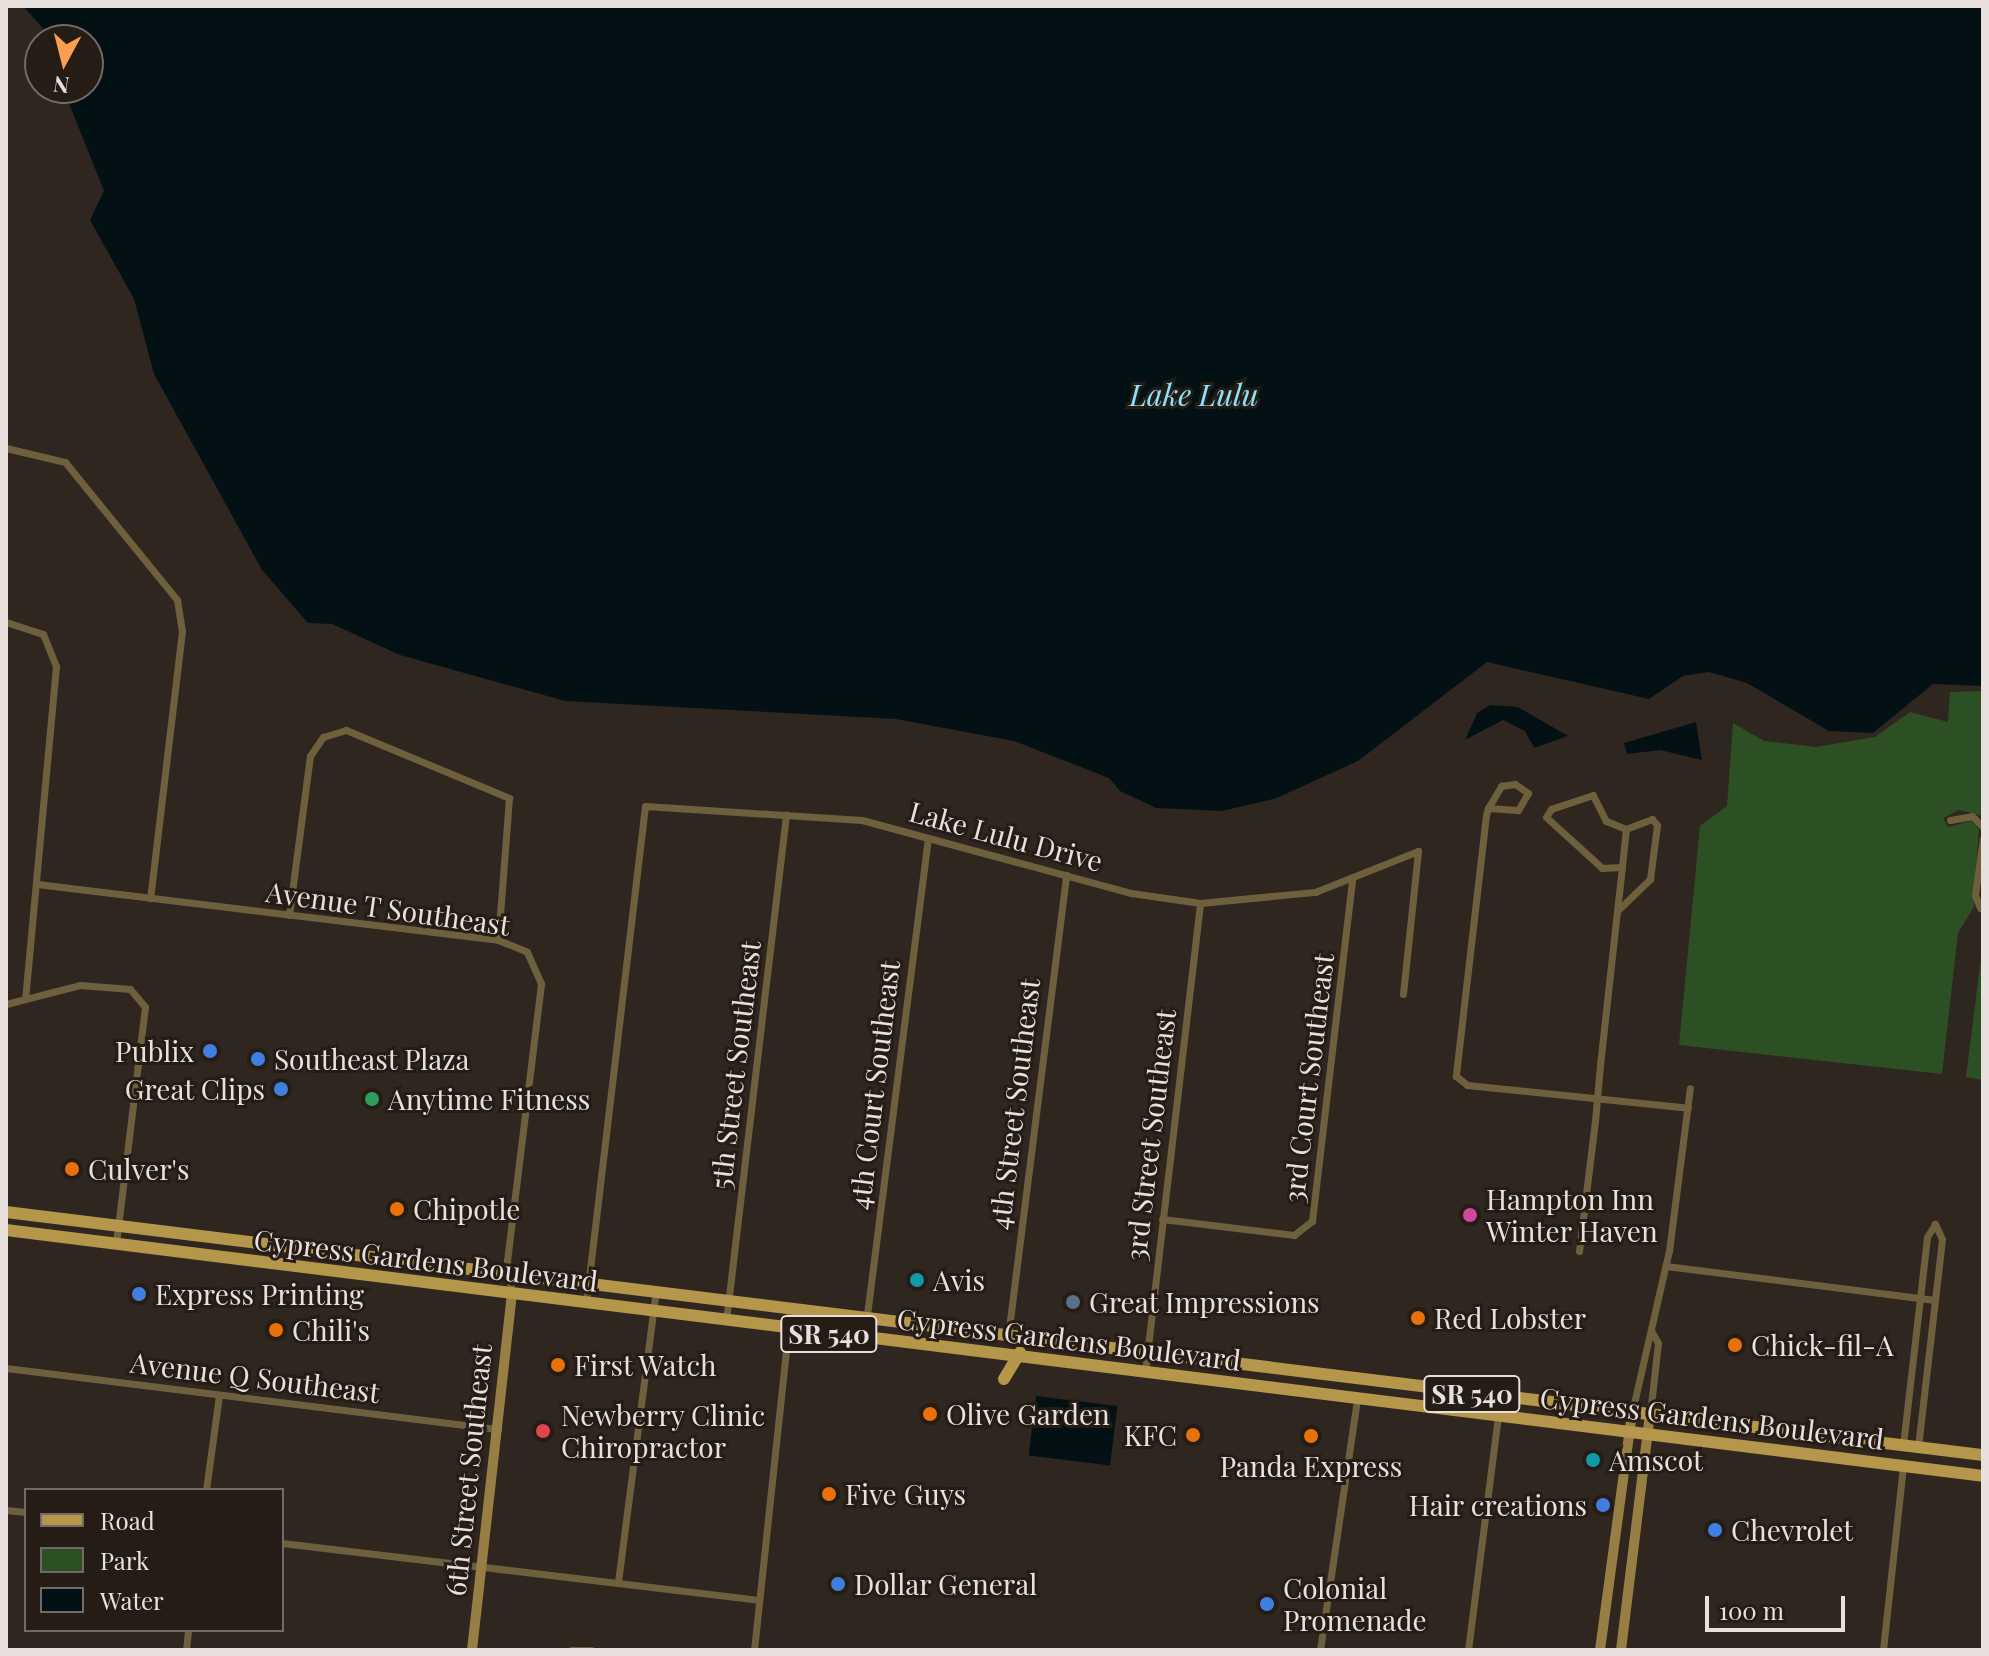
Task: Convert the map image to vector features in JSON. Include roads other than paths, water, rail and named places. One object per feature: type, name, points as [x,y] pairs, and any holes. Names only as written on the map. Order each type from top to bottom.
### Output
[{"type":"main road","name":"Cypress Gardens Boulevard","points":[[6,1212],[420,1268],[1983,1455]]},
{"type":"main road","name":"Cypress Gardens Boulevard","points":[[6,1230],[1983,1476]]},
{"type":"main road","points":[[250,1262],[301,1252]]},
{"type":"main road","points":[[318,1270],[420,1268]]},
{"type":"main road","name":"6th Street Southeast","points":[[472,1650],[512,1295]]},
{"type":"main road","points":[[949,1348],[1008,1338]]},
{"type":"main road","points":[[1004,1379],[1014,1356],[1074,1347]]},
{"type":"main road","points":[[1357,1398],[1434,1390]]},
{"type":"main road","points":[[1429,1407],[1487,1406],[1494,1397]]},
{"type":"main road","points":[[1600,1650],[1632,1412]]},
{"type":"main road","points":[[1621,1650],[1650,1414]]},
{"type":"street","points":[[6,448],[65,462],[177,600],[182,631],[150,898]]},
{"type":"street","points":[[6,622],[43,634],[56,666],[25,998]]},
{"type":"street","points":[[289,915],[310,756],[323,737],[346,730],[509,798],[498,940]]},
{"type":"street","points":[[1488,808],[1518,810],[1528,793],[1506,784],[1494,790],[1488,808],[1456,1076],[1467,1085],[1688,1105]]},
{"type":"street","points":[[1618,910],[1650,879],[1657,825],[1652,819],[1626,829],[1606,821],[1593,795],[1566,801],[1546,817],[1602,868],[1622,867]]},
{"type":"street","name":"Lake Lulu Drive","points":[[588,1287],[645,806],[862,820],[1066,875],[1200,903],[1263,901],[1352,880],[1418,851],[1403,994]]},
{"type":"street","name":"5th Street Southeast","points":[[726,1321],[786,815]]},
{"type":"street","points":[[1950,820],[1972,816],[1983,827]]},
{"type":"street","points":[[1579,1251],[1626,829]]},
{"type":"street","name":"4th Court Southeast","points":[[864,1338],[928,838]]},
{"type":"street","points":[[1980,908],[1975,895],[1983,839]]},
{"type":"street","name":"4th Street Southeast","points":[[1008,1338],[1066,875]]},
{"type":"street","name":"3rd Court Southeast","points":[[1162,1219],[1294,1235],[1312,1221],[1352,880]]},
{"type":"street","name":"Avenue T Southeast","points":[[37,884],[498,940],[527,952],[541,984],[510,1279],[512,1295]]},
{"type":"street","name":"3rd Street Southeast","points":[[1145,1372],[1200,903]]},
{"type":"street","points":[[6,1004],[80,985],[130,989],[145,1007],[116,1244]]},
{"type":"street","points":[[1632,1412],[1641,1346],[1652,1332],[1666,1266],[1690,1088]]},
{"type":"street","points":[[1903,1445],[1927,1237],[1935,1224],[1942,1239],[1918,1447]]},
{"type":"street","points":[[1666,1266],[1935,1300]]},
{"type":"street","points":[[586,1304],[588,1287]]},
{"type":"street","points":[[618,1582],[655,1296]]},
{"type":"street","points":[[754,1650],[755,1599],[790,1312]]},
{"type":"street","points":[[1650,1414],[1658,1343],[1652,1332]]},
{"type":"street","name":"Avenue Q Southeast","points":[[6,1368],[498,1429]]},
{"type":"street","points":[[206,1488],[219,1395]]},
{"type":"street","points":[[1320,1650],[1357,1398]]},
{"type":"street","points":[[1468,1650],[1498,1415]]},
{"type":"street","points":[[1883,1650],[1903,1466]]},
{"type":"street","points":[[284,1543],[755,1599]]},
{"type":"street","points":[[571,1650],[591,1650]]},
{"type":"water","name":"Lake Lulu","points":[[23,6],[1983,6],[1983,686],[1933,684],[1873,733],[1829,731],[1747,683],[1709,672],[1683,676],[1649,699],[1487,662],[1358,761],[1277,798],[1222,811],[1156,808],[1120,791],[1109,778],[1014,741],[896,719],[565,701],[400,655],[332,624],[308,623],[262,570],[154,374],[134,299],[90,220],[104,191],[69,104],[104,104],[104,24],[39,24]]},
{"type":"water","points":[[1490,705],[1518,707],[1568,736],[1534,748],[1525,731],[1503,720],[1465,740],[1477,713]]},
{"type":"water","points":[[1696,722],[1702,760],[1660,750],[1627,754],[1624,743]]},
{"type":"water","points":[[1036,1396],[1117,1406],[1110,1466],[1029,1456]]},
{"type":"place","name":"Publix","points":[[210,1051]]},
{"type":"place","name":"Southeast Plaza","points":[[258,1059]]},
{"type":"place","name":"Great Clips","points":[[281,1089]]},
{"type":"place","name":"Anytime Fitness","points":[[372,1099]]},
{"type":"place","name":"Culver's","points":[[72,1169]]},
{"type":"place","name":"Chipotle","points":[[397,1209]]},
{"type":"place","name":"Hampton Inn Winter Haven","points":[[1470,1215]]},
{"type":"place","name":"Avis","points":[[917,1280]]},
{"type":"place","name":"Express Printing","points":[[139,1294]]},
{"type":"place","name":"Great Impressions","points":[[1073,1302]]},
{"type":"place","name":"Red Lobster","points":[[1418,1318]]},
{"type":"place","name":"Chili's","points":[[276,1330]]},
{"type":"place","name":"Chick-fil-A","points":[[1735,1345]]},
{"type":"place","name":"First Watch","points":[[558,1365]]},
{"type":"place","name":"Olive Garden","points":[[930,1414]]},
{"type":"place","name":"Newberry Clinic Chiropractor","points":[[543,1431]]},
{"type":"place","name":"KFC","points":[[1193,1435]]},
{"type":"place","name":"Panda Express","points":[[1311,1436]]},
{"type":"place","name":"Amscot","points":[[1593,1460]]},
{"type":"place","name":"Five Guys","points":[[829,1494]]},
{"type":"place","name":"Hair creations","points":[[1603,1505]]},
{"type":"place","name":"Chevrolet","points":[[1715,1530]]},
{"type":"place","name":"Dollar General","points":[[838,1584]]},
{"type":"place","name":"Colonial Promenade","points":[[1267,1604]]}]
